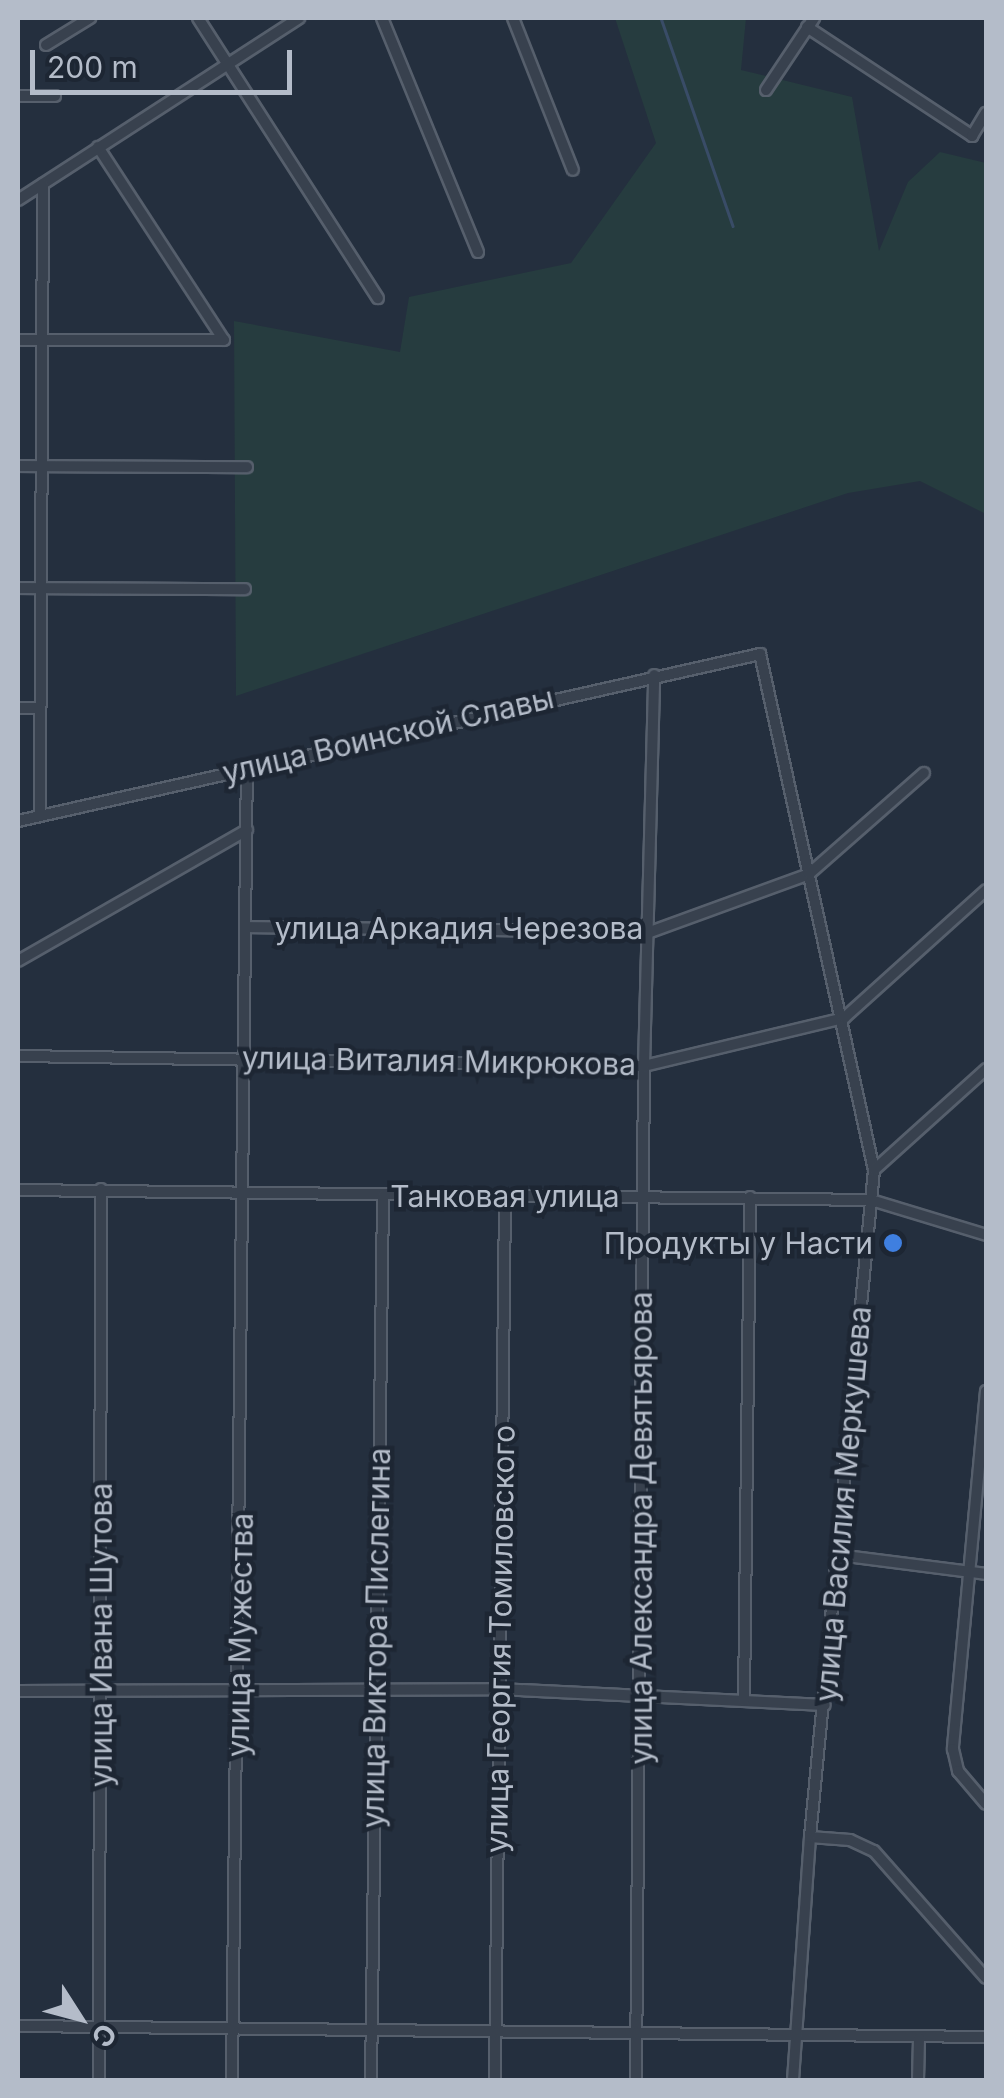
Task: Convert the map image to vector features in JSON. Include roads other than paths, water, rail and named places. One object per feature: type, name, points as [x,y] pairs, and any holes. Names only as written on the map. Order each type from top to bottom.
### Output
[{"type":"street","points":[[46,44],[90,18]]},
{"type":"street","points":[[198,18],[378,298]]},
{"type":"street","points":[[18,200],[299,18]]},
{"type":"street","points":[[382,18],[478,252]]},
{"type":"street","points":[[513,18],[573,170]]},
{"type":"street","points":[[766,90],[811,22],[972,136],[986,113]]},
{"type":"street","points":[[18,96],[55,96]]},
{"type":"street","points":[[18,340],[224,340],[98,147]]},
{"type":"street","points":[[40,816],[43,184]]},
{"type":"street","points":[[18,466],[248,467]]},
{"type":"street","points":[[18,588],[245,589]]},
{"type":"street","name":"улица Воинской Славы","points":[[18,821],[247,766],[760,654]]},
{"type":"street","name":"улица Василия Меркушева","points":[[760,654],[844,1018],[874,1170],[810,1837],[794,2080]]},
{"type":"street","name":"улица Александра Девятьярова","points":[[636,2080],[642,1196],[654,676]]},
{"type":"street","points":[[18,708],[40,708]]},
{"type":"street","name":"улица Мужества","points":[[232,2080],[240,1692],[247,766]]},
{"type":"street","name":"улица Аркадия Черезова","points":[[246,927],[650,932],[809,874],[924,773]]},
{"type":"street","points":[[18,961],[246,830]]},
{"type":"street","name":"улица Виталия Микрюкова","points":[[18,1056],[644,1066],[844,1018],[986,890]]},
{"type":"street","points":[[874,1170],[986,1069]]},
{"type":"street","name":"улица Ивана Шутова","points":[[100,2080],[104,1691],[102,1189]]},
{"type":"street","name":"Танковая улица","points":[[18,1190],[871,1200],[986,1234]]},
{"type":"street","name":"улица Виктора Пислегина","points":[[370,2080],[383,1195]]},
{"type":"street","name":"улица Георгия Томиловского","points":[[495,2080],[504,1197]]},
{"type":"street","points":[[744,1701],[750,1197]]},
{"type":"street","points":[[986,1390],[953,1749],[958,1771],[986,1804]]},
{"type":"street","points":[[838,1556],[986,1574]]},
{"type":"street","points":[[18,1691],[499,1690],[825,1705]]},
{"type":"street","points":[[810,1837],[850,1840],[874,1851],[986,1978]]},
{"type":"street","points":[[18,2026],[986,2037]]},
{"type":"street","points":[[918,2080],[919,2038]]},
{"type":"waterway","points":[[661,18],[733,226]]},
{"type":"place","name":"Продукты у Насти","points":[[893,1243]]}]
